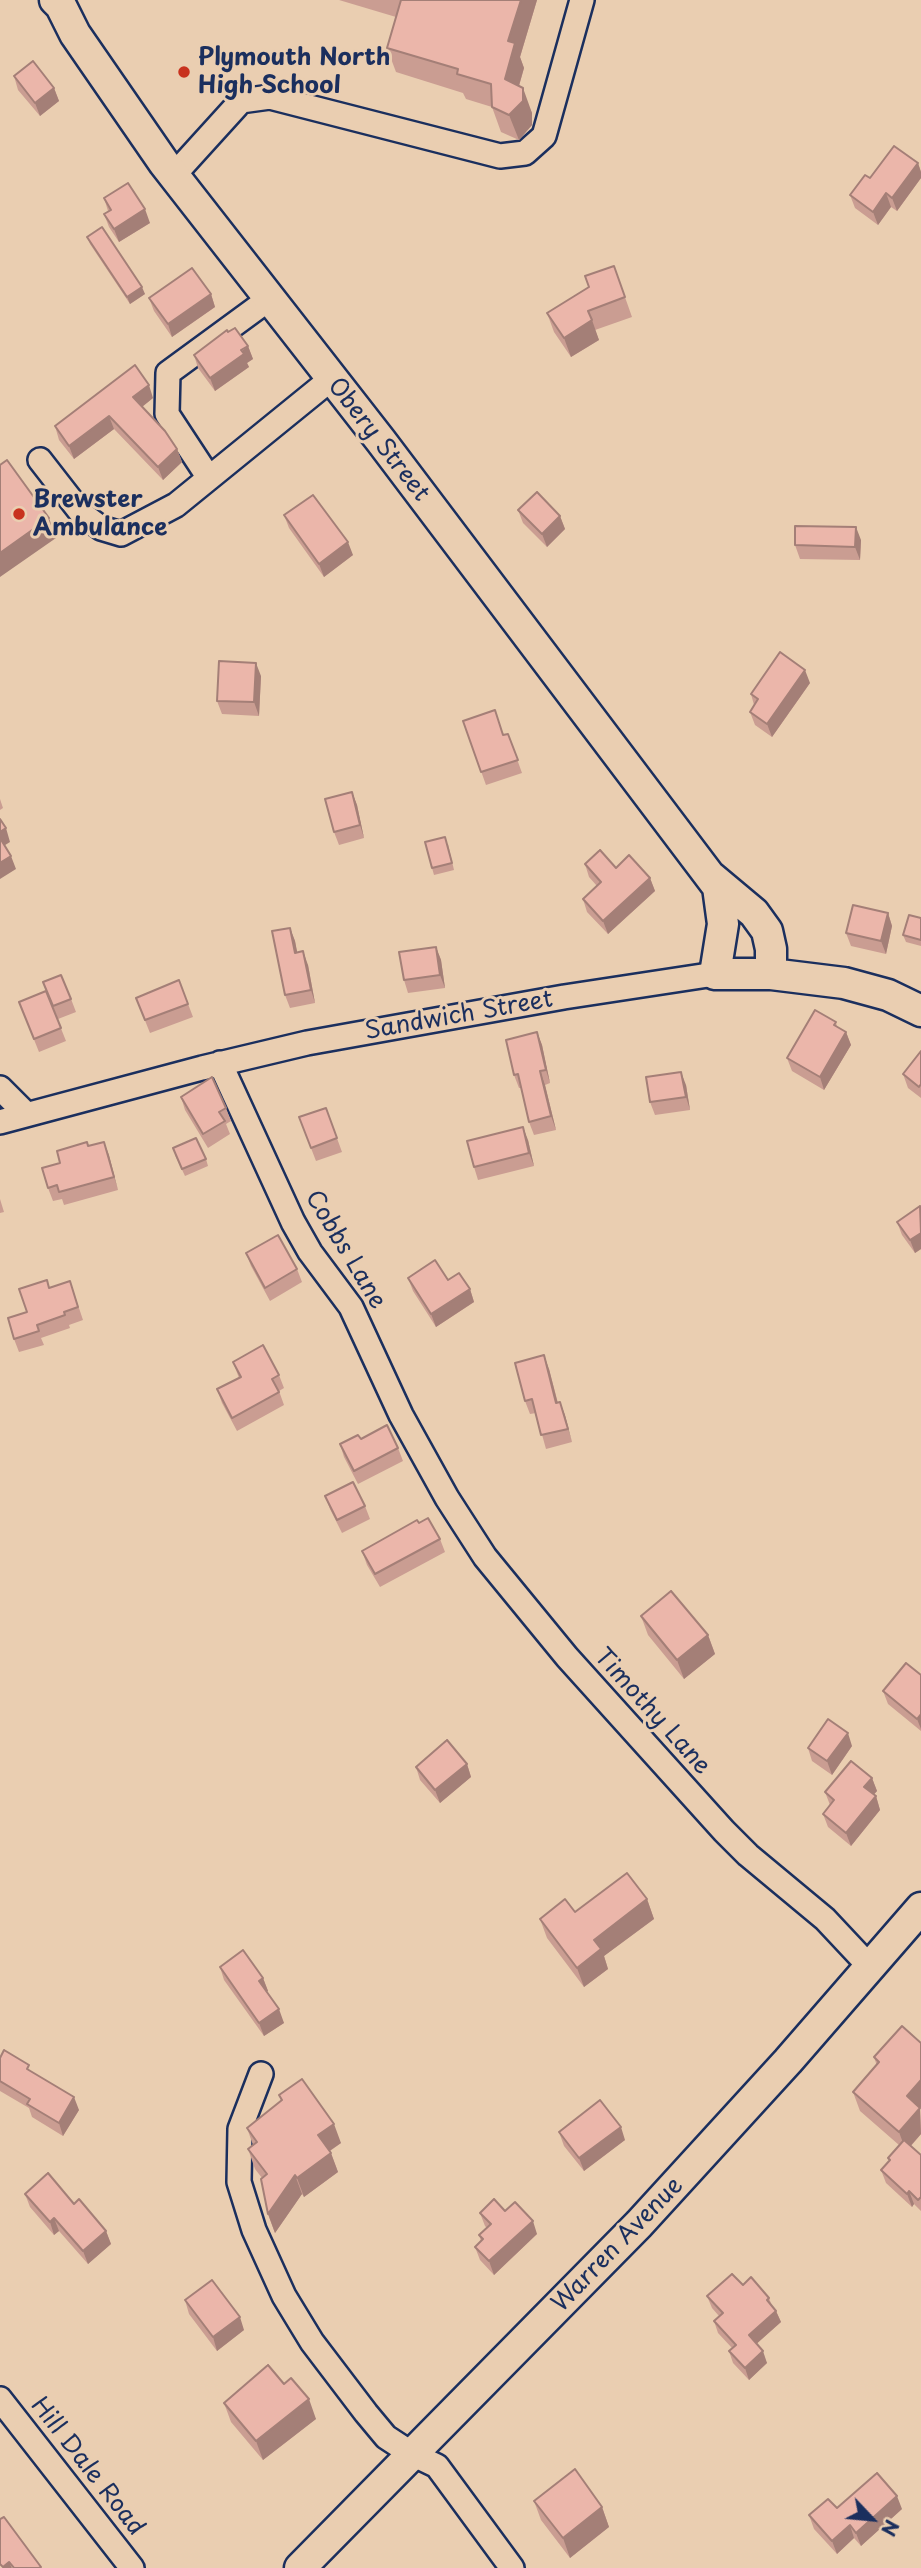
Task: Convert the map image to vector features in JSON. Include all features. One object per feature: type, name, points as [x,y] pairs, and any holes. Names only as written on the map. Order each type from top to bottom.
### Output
[{"type":"main road","name":"Obery Street","points":[[55,0],[61,6],[75,34],[173,176],[512,613],[718,887],[723,914],[721,947],[715,974]]},
{"type":"main road","name":"Obery Street","points":[[709,875],[754,913],[767,931],[771,949],[771,974]]},
{"type":"main road","name":"Sandwich Street","points":[[715,974],[771,974],[821,980],[888,995],[921,1011]]},
{"type":"main road","name":"Warren Avenue","points":[[300,2568],[648,2215],[921,1908]]},
{"type":"street","points":[[173,176],[241,101],[270,97],[500,156],[525,153],[544,136],[582,0]]},
{"type":"street","points":[[209,478],[167,414],[167,373],[269,299]]},
{"type":"street","points":[[40,460],[82,514],[110,533],[121,534],[176,505],[331,379]]},
{"type":"street","name":"Sandwich Street","points":[[0,1122],[220,1063],[357,1034],[656,981],[715,974]]},
{"type":"street","name":"Cobbs Lane","points":[[220,1063],[293,1222],[310,1252],[351,1307],[387,1388],[428,1463]]},
{"type":"street","points":[[0,1088],[26,1114]]},
{"type":"street","name":"Timothy Lane","points":[[428,1463],[485,1557],[611,1706],[724,1831],[748,1855],[825,1919],[870,1967]]},
{"type":"street","points":[[261,2074],[245,2111],[238,2147],[239,2182],[254,2230],[284,2296],[329,2366],[386,2437],[437,2466],[512,2568]]},
{"type":"street","name":"Hill Dale Road","points":[[0,2399],[132,2568]]},
{"type":"building","points":[[401,0],[521,0],[508,41],[515,43],[505,79],[523,88],[523,101],[509,115],[492,107],[491,84],[457,74],[458,69],[387,48]]},
{"type":"building","points":[[33,61],[54,88],[35,103],[14,76]]},
{"type":"building","points":[[894,146],[918,163],[892,198],[886,193],[873,212],[850,195],[865,175],[870,178]]},
{"type":"building","points":[[128,183],[145,209],[114,229],[104,214],[111,210],[104,198]]},
{"type":"building","points":[[102,227],[142,287],[127,297],[87,237]]},
{"type":"building","points":[[614,266],[625,297],[588,311],[592,320],[564,338],[547,313],[589,287],[585,276]]},
{"type":"building","points":[[192,268],[211,294],[168,324],[149,298]]},
{"type":"building","points":[[235,328],[248,346],[241,350],[244,354],[210,378],[194,355],[227,330],[228,332]]},
{"type":"building","points":[[135,365],[149,385],[133,397],[165,431],[177,449],[158,467],[109,416],[69,446],[55,426]]},
{"type":"building","name":"Brewster Ambulance","points":[[7,460],[49,518],[0,553],[0,465]]},
{"type":"building","points":[[537,492],[560,516],[542,534],[518,510]]},
{"type":"building","points":[[313,495],[348,542],[319,564],[284,515]]},
{"type":"building","points":[[795,526],[856,527],[855,547],[795,545]]},
{"type":"building","points":[[780,652],[805,670],[767,724],[750,712],[758,699],[751,694]]},
{"type":"building","points":[[219,661],[256,663],[254,702],[217,701]]},
{"type":"building","points":[[495,710],[503,735],[508,734],[518,760],[481,772],[463,721]]},
{"type":"building","points":[[352,792],[360,825],[334,832],[325,799]]},
{"type":"building","points":[[0,819],[6,828],[0,832]]},
{"type":"building","points":[[445,837],[452,863],[432,868],[425,842]]},
{"type":"building","points":[[0,838],[11,856],[0,863]]},
{"type":"building","points":[[600,850],[616,868],[629,855],[650,878],[603,921],[583,899],[601,882],[585,864]]},
{"type":"building","points":[[853,905],[888,913],[881,941],[846,933]]},
{"type":"building","points":[[909,915],[921,918],[921,940],[903,935]]},
{"type":"building","points":[[290,928],[295,953],[303,951],[311,990],[285,995],[272,931]]},
{"type":"building","points":[[436,947],[440,975],[404,980],[399,952]]},
{"type":"building","points":[[61,975],[71,999],[53,1006],[43,982]]},
{"type":"building","points":[[179,980],[188,1004],[145,1020],[136,998]]},
{"type":"building","points":[[46,991],[61,1028],[34,1039],[19,1002]]},
{"type":"building","points":[[815,1010],[836,1022],[834,1025],[846,1032],[820,1077],[787,1058]]},
{"type":"building","points":[[537,1032],[546,1070],[540,1071],[551,1116],[529,1122],[518,1074],[514,1075],[506,1040]]},
{"type":"building","points":[[921,1051],[921,1084],[919,1087],[903,1074]]},
{"type":"building","points":[[681,1072],[686,1097],[650,1102],[646,1077]]},
{"type":"building","points":[[212,1077],[226,1108],[219,1112],[225,1121],[203,1134],[181,1097]]},
{"type":"building","points":[[326,1108],[337,1138],[311,1148],[299,1117]]},
{"type":"building","points":[[523,1127],[529,1153],[474,1167],[467,1141]]},
{"type":"building","points":[[196,1138],[206,1159],[182,1169],[173,1148]]},
{"type":"building","points":[[87,1142],[88,1146],[104,1142],[114,1177],[59,1192],[57,1185],[48,1188],[42,1168],[60,1163],[57,1151]]},
{"type":"building","points":[[920,1206],[921,1233],[910,1240],[897,1222]]},
{"type":"building","points":[[278,1235],[297,1269],[265,1288],[246,1253]]},
{"type":"building","points":[[435,1260],[448,1280],[459,1273],[470,1289],[431,1314],[408,1278]]},
{"type":"building","points":[[47,1280],[49,1288],[70,1281],[78,1307],[37,1325],[39,1331],[14,1339],[8,1318],[27,1312],[19,1289]]},
{"type":"building","points":[[263,1345],[279,1375],[272,1379],[279,1392],[232,1418],[217,1389],[241,1377],[233,1362]]},
{"type":"building","points":[[544,1355],[556,1403],[560,1402],[568,1429],[541,1435],[532,1399],[525,1401],[515,1363]]},
{"type":"building","points":[[387,1425],[398,1448],[354,1471],[340,1444],[358,1435],[361,1439]]},
{"type":"building","points":[[353,1482],[365,1506],[337,1520],[325,1496]]},
{"type":"building","points":[[428,1518],[440,1539],[375,1574],[362,1551],[417,1520],[419,1523]]},
{"type":"building","points":[[671,1591],[708,1635],[677,1660],[641,1616]]},
{"type":"building","points":[[906,1663],[921,1675],[921,1714],[917,1719],[883,1691]]},
{"type":"building","points":[[828,1719],[848,1733],[827,1761],[808,1748]]},
{"type":"building","points":[[447,1740],[467,1764],[435,1790],[416,1767]]},
{"type":"building","points":[[851,1761],[872,1778],[864,1787],[876,1796],[846,1833],[823,1814],[834,1800],[825,1792]]},
{"type":"building","points":[[627,1873],[647,1899],[594,1940],[601,1949],[577,1968],[540,1919],[565,1899],[575,1912]]},
{"type":"building","points":[[243,1950],[263,1978],[259,1981],[279,2009],[259,2023],[220,1967]]},
{"type":"building","points":[[902,2026],[921,2043],[921,2080],[907,2096],[920,2108],[899,2132],[853,2092],[879,2062],[874,2057]]},
{"type":"building","points":[[4,2050],[29,2065],[27,2069],[74,2097],[59,2123],[27,2104],[30,2099],[0,2081],[0,2058]]},
{"type":"building","points":[[302,2079],[334,2124],[318,2135],[331,2153],[297,2178],[295,2175],[268,2214],[261,2179],[267,2174],[248,2149],[257,2142],[247,2128],[282,2100],[279,2095]]},
{"type":"building","points":[[600,2100],[621,2127],[579,2158],[559,2132]]},
{"type":"building","points":[[904,2140],[921,2155],[921,2197],[918,2200],[909,2191],[907,2194],[881,2170]]},
{"type":"building","points":[[48,2173],[74,2204],[79,2199],[106,2231],[83,2251],[54,2218],[50,2222],[25,2194]]},
{"type":"building","points":[[494,2199],[505,2211],[515,2202],[533,2221],[489,2261],[475,2247],[483,2239],[479,2235],[491,2224],[480,2213]]},
{"type":"building","points":[[732,2274],[743,2285],[751,2277],[776,2311],[749,2335],[763,2351],[745,2368],[729,2351],[736,2345],[714,2321],[723,2313],[707,2296]]},
{"type":"building","points":[[212,2280],[240,2317],[213,2337],[185,2300]]},
{"type":"building","points":[[268,2365],[284,2384],[291,2378],[309,2399],[256,2441],[224,2403]]},
{"type":"building","points":[[575,2469],[602,2507],[563,2538],[534,2501]]},
{"type":"building","points":[[877,2473],[897,2496],[856,2533],[850,2525],[832,2541],[809,2515],[828,2499],[837,2508]]},
{"type":"building","points":[[4,2517],[41,2567],[14,2568],[9,2562],[3,2567],[0,2564],[0,2519]]},
{"type":"place","name":"Plymouth North High School","points":[[184,72]]},
{"type":"place","name":"Brewster Ambulance","points":[[19,514]]}]
